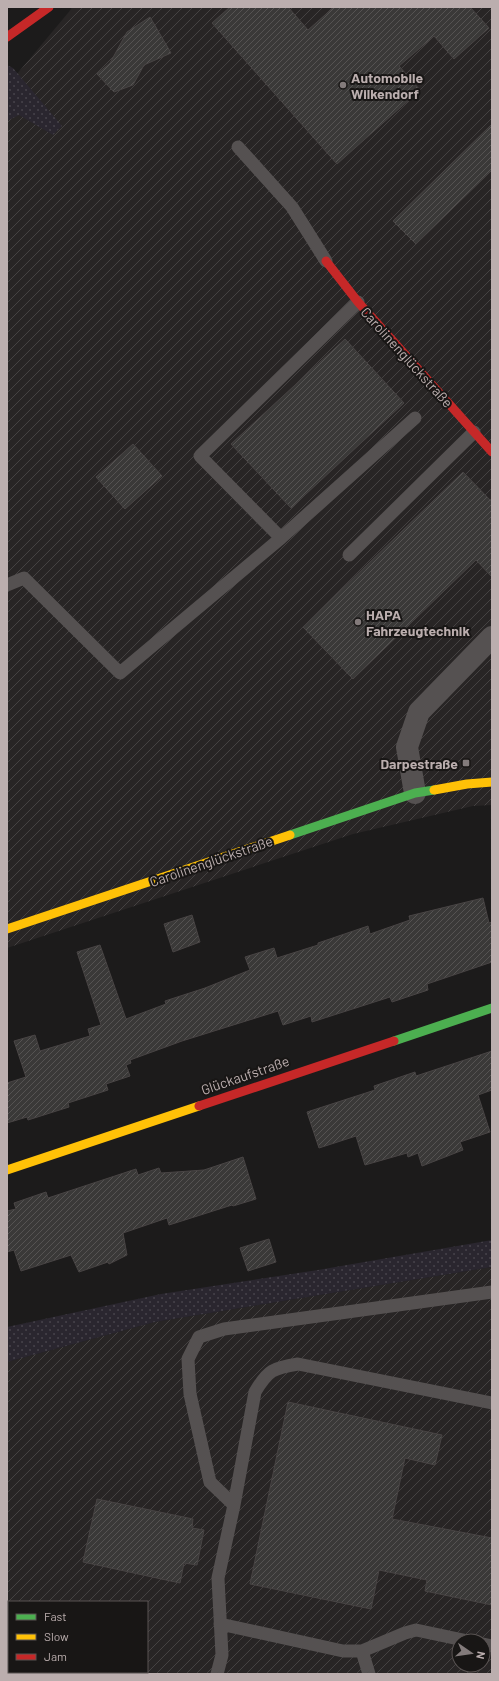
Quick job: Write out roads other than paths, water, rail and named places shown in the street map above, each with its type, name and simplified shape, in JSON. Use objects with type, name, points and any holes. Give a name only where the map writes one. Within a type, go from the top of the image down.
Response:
[{"type":"street","points":[[7,37],[49,7]]},
{"type":"street","name":"Carolinenglückstraße","points":[[326,261],[358,302],[492,452]]},
{"type":"street","points":[[415,793],[407,747],[419,712],[492,637]]},
{"type":"street","name":"Carolinenglückstraße","points":[[7,929],[415,793],[467,784],[492,782]]},
{"type":"street","name":"Glückaufstraße","points":[[7,1170],[492,1008]]},
{"type":"lane","points":[[238,147],[292,207],[326,261]]},
{"type":"lane","points":[[282,538],[200,456],[358,302]]},
{"type":"lane","points":[[7,585],[24,578],[120,673],[282,538],[415,418]]},
{"type":"lane","points":[[349,555],[474,432]]},
{"type":"lane","points":[[234,1505],[210,1482],[190,1394],[188,1359],[199,1337],[224,1329],[492,1292]]},
{"type":"lane","points":[[217,1674],[222,1655],[218,1578],[234,1505],[255,1392],[264,1377],[279,1367],[298,1364],[492,1403]]},
{"type":"lane","points":[[220,1624],[343,1651],[362,1651],[416,1630],[451,1637]]},
{"type":"lane","points":[[362,1651],[369,1674]]},
{"type":"place","name":"Automobile Wilkendorf","points":[[343,85]]},
{"type":"place","name":"HAPA Fahrzeugtechnik","points":[[358,622]]},
{"type":"place","name":"Darpestraße","points":[[466,763]]}]
